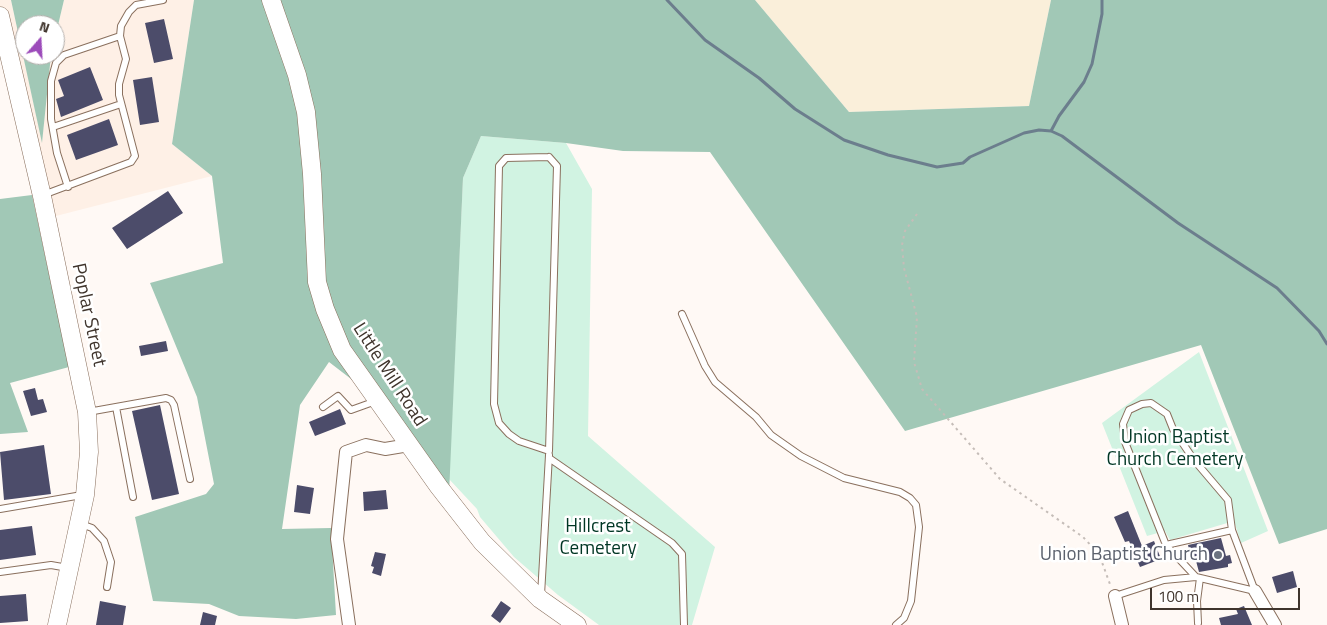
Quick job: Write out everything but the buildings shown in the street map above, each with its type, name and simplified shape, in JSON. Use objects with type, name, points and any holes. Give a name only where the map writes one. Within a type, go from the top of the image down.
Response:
[{"type":"street","name":"Little Mill Road","points":[[271,0],[297,75],[306,112],[312,174],[317,282],[325,309],[342,350],[409,445],[482,542],[540,599],[577,625]]},
{"type":"street","name":"Poplar Street","points":[[0,16],[42,196],[87,412],[89,452],[85,495],[57,625]]},
{"type":"street","points":[[349,625],[337,539],[346,452],[366,445],[385,449],[409,445]]},
{"type":"street","points":[[1255,590],[1274,625]]},
{"type":"street","points":[[1115,596],[1122,625]]},
{"type":"lane","points":[[42,196],[131,162],[136,156],[121,104],[119,84],[126,59],[120,36],[122,26],[129,12],[136,5],[163,0]]},
{"type":"lane","points":[[68,187],[57,153],[50,100],[51,81],[56,63],[64,55],[120,36]]},
{"type":"lane","points":[[53,127],[121,104]]},
{"type":"lane","points":[[540,599],[549,455],[557,166],[549,157],[506,158],[499,166],[494,404],[498,423],[509,434],[549,455],[672,543],[682,554],[684,625]]},
{"type":"lane","points":[[682,314],[705,366],[715,382],[756,417],[777,440],[801,456],[844,478],[900,492],[910,498],[916,505],[919,527],[911,601],[904,618],[896,625]]},
{"type":"lane","points":[[323,407],[338,396],[351,410],[377,401]]},
{"type":"lane","points":[[87,412],[166,398],[171,400],[174,404],[190,479]]},
{"type":"lane","points":[[1198,623],[1198,577],[1166,545],[1125,442],[1123,424],[1129,410],[1142,404],[1151,403],[1167,414],[1173,429],[1194,460],[1228,500],[1232,530],[1255,590]]},
{"type":"lane","points":[[116,407],[133,497]]},
{"type":"lane","points":[[0,509],[74,495],[85,495]]},
{"type":"lane","points":[[80,524],[92,528],[104,541],[111,562],[107,587]]},
{"type":"lane","points":[[1166,545],[1232,530]]},
{"type":"lane","points":[[0,572],[51,565],[70,568]]},
{"type":"lane","points":[[1115,596],[1164,580],[1198,577],[1255,590]]},
{"type":"path","points":[[917,214],[905,232],[902,245],[904,268],[917,317],[914,362],[922,389],[1000,479],[1083,537],[1099,554],[1115,596]]},
{"type":"shaded area","points":[[0,0],[11,0],[15,18],[15,65],[25,65],[42,141],[49,65],[65,65],[65,15],[60,15],[64,0],[194,0],[172,144],[212,176],[52,217],[0,10]]},
{"type":"shaded area","points":[[755,0],[1051,0],[1029,106],[849,112]]},
{"type":"green space","points":[[11,0],[64,0],[60,15],[15,15],[15,18]]},
{"type":"green space","points":[[194,0],[755,0],[849,112],[1029,106],[1051,0],[1327,0],[1327,529],[1279,544],[1201,345],[905,431],[710,152],[623,151],[566,143],[481,136],[463,178],[449,494],[394,412],[329,362],[300,405],[282,529],[331,528],[336,615],[296,619],[239,616],[209,604],[153,601],[135,517],[206,494],[214,484],[197,397],[150,283],[223,263],[212,176],[172,144]]},
{"type":"green space","points":[[25,65],[50,65],[42,143]]},
{"type":"green space","name":"Hillcrest Cemetery","points":[[481,136],[566,143],[592,189],[588,436],[715,547],[692,625],[599,625],[558,595],[514,557],[480,517],[477,509],[449,479],[463,178]]},
{"type":"green space","points":[[32,195],[69,367],[10,383],[28,432],[0,434],[0,199]]},
{"type":"green space","name":"Union Baptist Church Cemetery","points":[[1199,352],[1268,531],[1241,543],[1234,521],[1170,540],[1165,531],[1147,536],[1102,423]]},
{"type":"waterway","points":[[667,0],[705,40],[759,78],[795,109],[844,140],[888,155],[937,167],[963,163],[970,157],[1024,133],[1039,130],[1051,131],[1062,136],[1178,223],[1277,288],[1319,331],[1327,344]]},
{"type":"waterway","points":[[1051,131],[1059,116],[1084,82],[1092,64],[1102,14],[1102,0]]},
{"type":"place","name":"Union Baptist Church","points":[[1218,555]]}]
